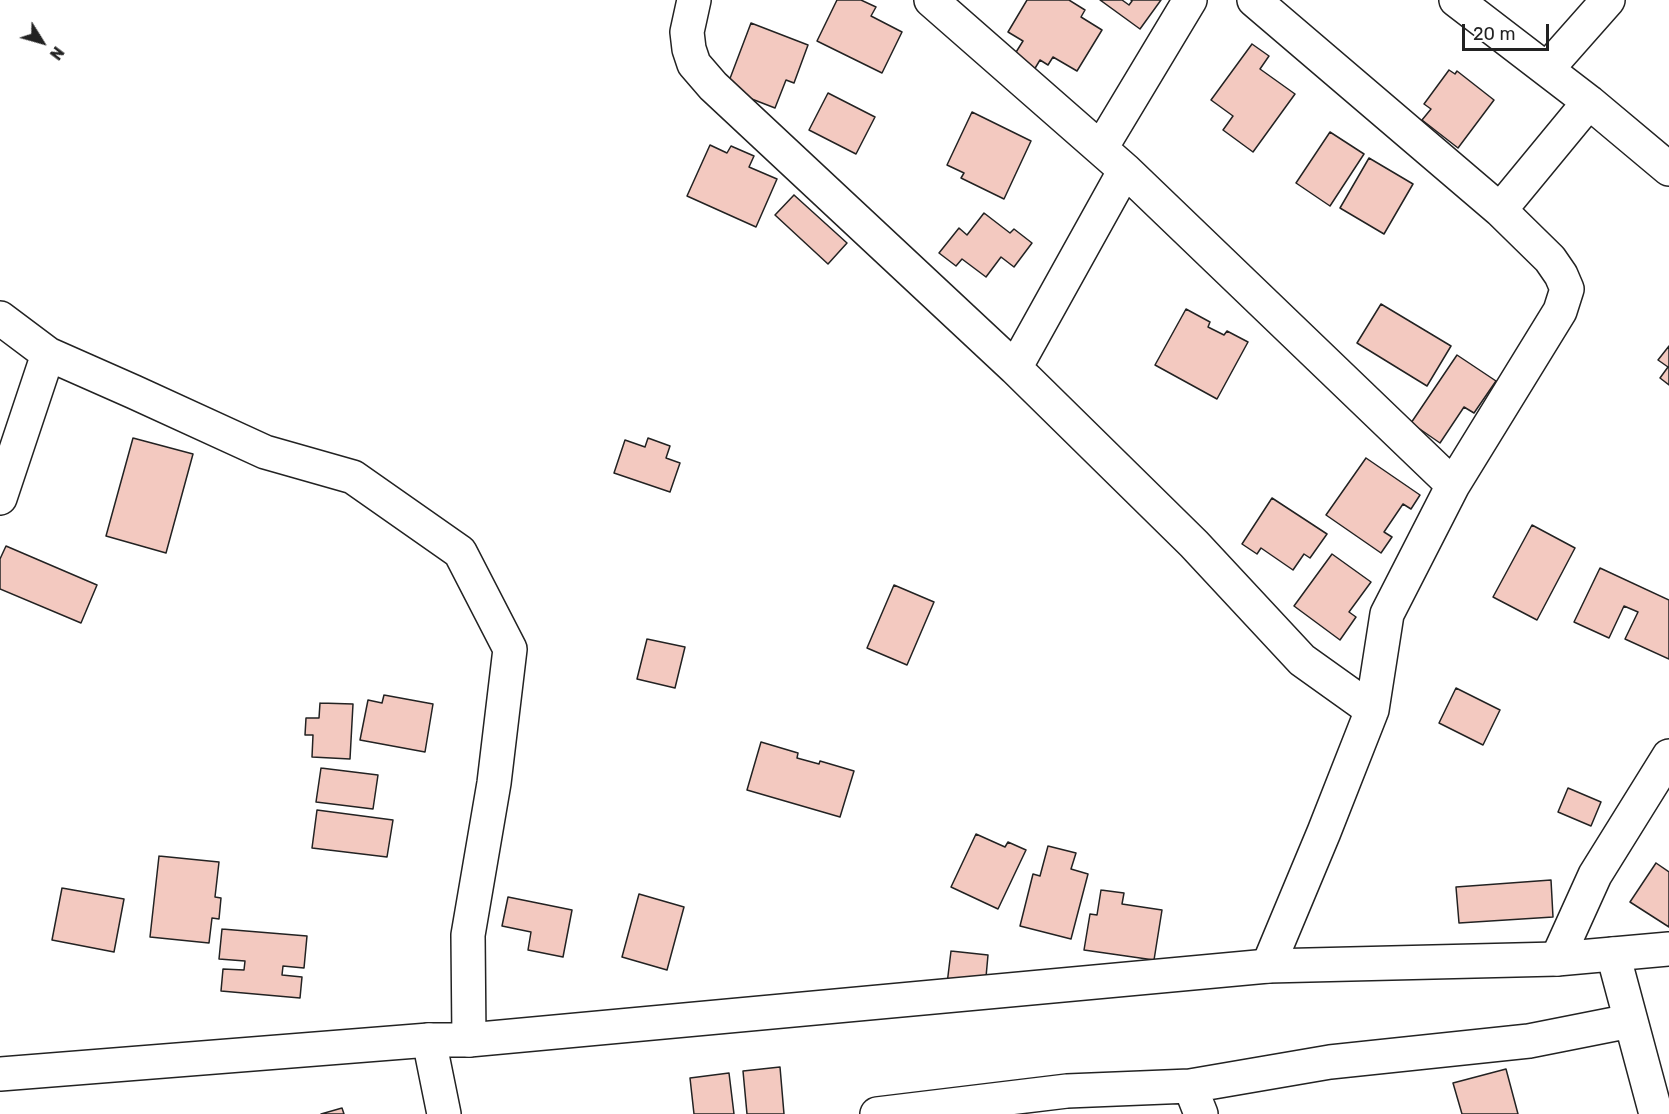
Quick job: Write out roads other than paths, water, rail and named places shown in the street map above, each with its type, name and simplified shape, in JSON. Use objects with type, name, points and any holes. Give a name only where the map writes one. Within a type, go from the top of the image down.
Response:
[{"type":"street","points":[[694,0],[687,32],[689,49],[694,64],[713,86],[1015,368],[1194,544],[1302,660],[1372,710]]},
{"type":"street","points":[[931,0],[1125,170],[1453,485]]},
{"type":"street","points":[[1101,148],[1190,0]]},
{"type":"street","points":[[1254,0],[1500,210],[1550,259],[1567,289],[1560,310],[1453,485],[1387,614],[1372,710],[1268,966]]},
{"type":"street","points":[[1456,0],[1589,102],[1669,169]]},
{"type":"street","points":[[1547,69],[1608,0]]},
{"type":"street","points":[[1500,210],[1589,102]]},
{"type":"street","points":[[1015,368],[1125,170]]},
{"type":"street","points":[[0,318],[48,354],[265,453],[353,477],[460,552],[510,649],[494,783],[468,935],[470,1040]]},
{"type":"street","points":[[0,498],[48,354]]},
{"type":"street","points":[[1557,959],[1595,875],[1669,756]]},
{"type":"street","points":[[0,1074],[429,1040],[470,1040],[1268,966],[1557,959],[1669,949]]},
{"type":"street","points":[[1613,954],[1656,1114]]},
{"type":"street","points":[[877,1114],[1067,1091],[1195,1100],[1330,1062],[1529,1041],[1630,1021]]},
{"type":"street","points":[[429,1040],[444,1114]]}]
